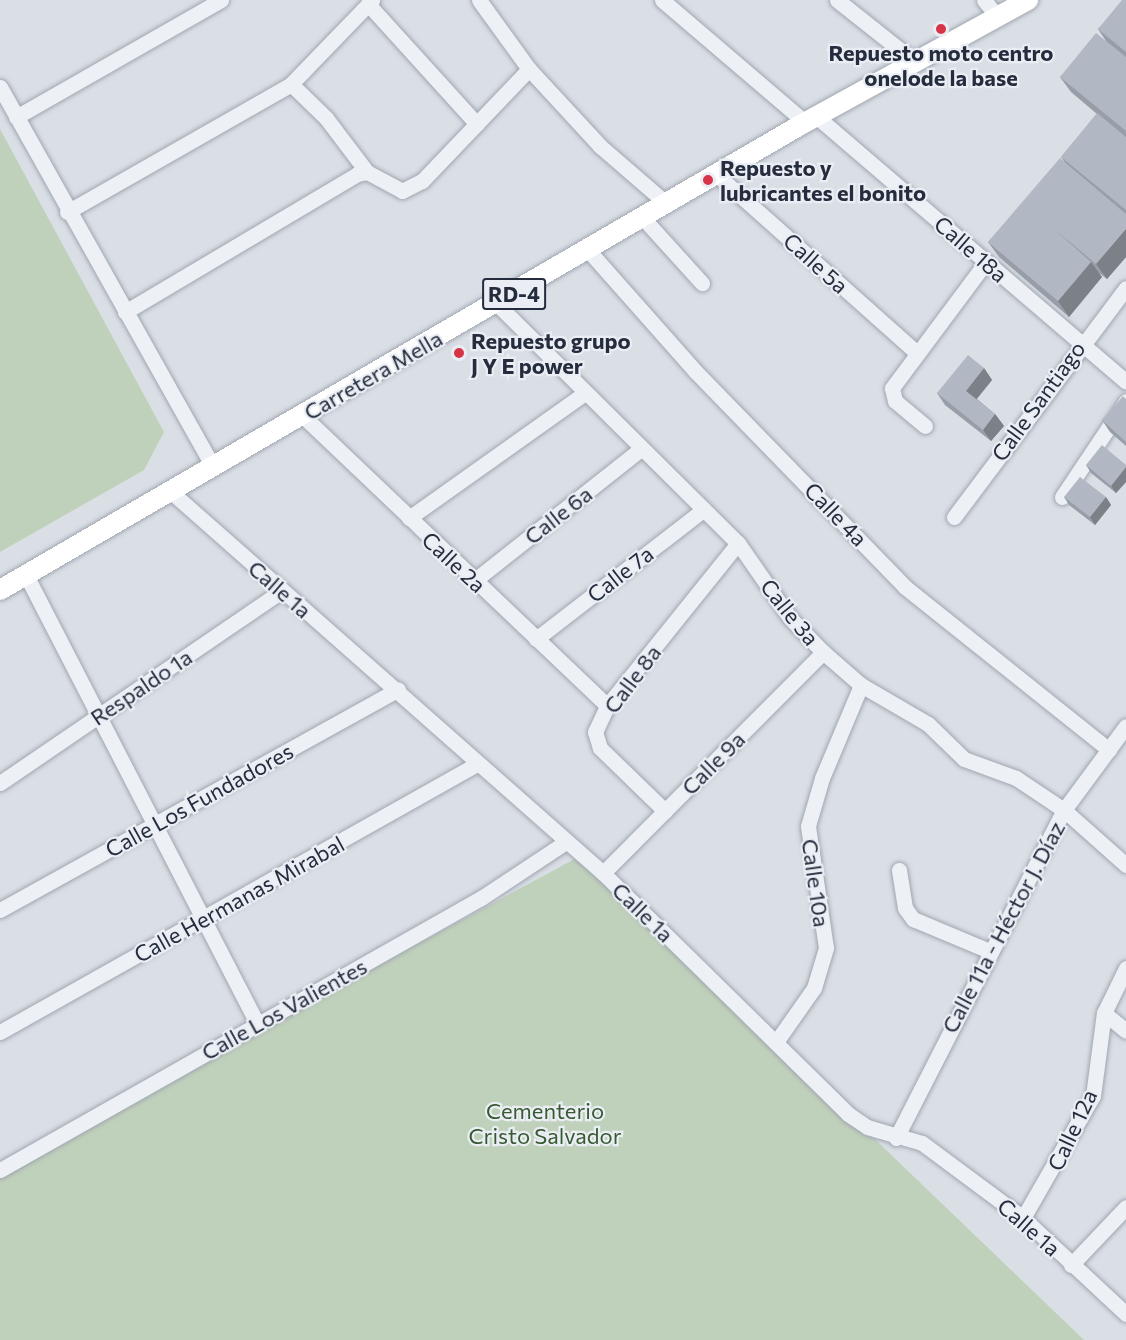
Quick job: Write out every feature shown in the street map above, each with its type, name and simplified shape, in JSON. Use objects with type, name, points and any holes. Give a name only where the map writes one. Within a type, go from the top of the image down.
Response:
[{"type":"main road","name":"Carretera Mella","points":[[0,590],[811,119],[1028,0]]},
{"type":"street","points":[[16,117],[221,0]]},
{"type":"street","points":[[479,0],[530,69],[600,146],[667,204]]},
{"type":"street","name":"Calle 18a","points":[[662,0],[986,262],[1126,382]]},
{"type":"street","points":[[837,0],[914,61]]},
{"type":"street","points":[[984,0],[997,16]]},
{"type":"street","points":[[67,212],[291,84],[370,2],[477,124]]},
{"type":"street","points":[[291,84],[326,118],[367,172],[402,190],[412,188],[530,69]]},
{"type":"street","points":[[0,87],[67,212],[213,466]]},
{"type":"street","points":[[125,312],[346,179],[367,172]]},
{"type":"street","name":"Calle 5a","points":[[716,174],[917,353]]},
{"type":"street","points":[[643,218],[702,283]]},
{"type":"street","name":"Calle 4a","points":[[588,250],[696,372],[905,587],[1109,750]]},
{"type":"street","points":[[925,426],[891,395],[917,353],[986,262]]},
{"type":"street","name":"Calle Santiago","points":[[954,517],[1081,342],[1126,288]]},
{"type":"street","name":"Calle 3a","points":[[496,304],[738,543],[790,618],[823,652],[861,685],[928,724],[964,759],[1016,778],[1064,810],[1126,865]]},
{"type":"street","points":[[408,518],[585,393]]},
{"type":"street","points":[[1062,497],[1126,401]]},
{"type":"street","name":"Calle 2a","points":[[303,416],[607,706]]},
{"type":"street","name":"Calle 6a","points":[[475,580],[641,449]]},
{"type":"street","name":"Calle 1a","points":[[169,490],[281,591],[398,689],[564,843],[603,873],[848,1114],[896,1138],[922,1143],[1023,1218],[1126,1314]]},
{"type":"street","name":"Calle 7a","points":[[536,639],[704,509]]},
{"type":"street","name":"Calle 8a","points":[[665,811],[600,747],[595,732],[607,706],[738,543]]},
{"type":"street","points":[[26,575],[101,714],[258,1025]]},
{"type":"street","name":"Respaldo 1a","points":[[0,783],[281,591]]},
{"type":"street","name":"Calle 9a","points":[[603,873],[823,652]]},
{"type":"street","name":"Calle 10a","points":[[776,1042],[814,988],[826,948],[808,826],[822,778],[861,685]]},
{"type":"street","name":"Calle Los Fundadores","points":[[0,910],[398,689]]},
{"type":"street","name":"Calle 11a - Héctor J. Díaz","points":[[896,1138],[987,950],[1064,810],[1126,726]]},
{"type":"street","name":"Calle Hermanas Mirabal","points":[[0,1032],[477,764]]},
{"type":"street","name":"Calle Los Valientes","points":[[0,1170],[481,898],[564,843]]},
{"type":"street","points":[[899,870],[905,908],[913,919],[987,950]]},
{"type":"street","name":"Calle 12a","points":[[1023,1218],[1093,1096],[1104,1013],[1126,968]]},
{"type":"street","points":[[1104,1013],[1126,1031]]},
{"type":"street","points":[[1071,1265],[1126,1207]]},
{"type":"green space","points":[[0,129],[164,432],[144,470],[0,552]]},
{"type":"green space","name":"Cementerio Cristo Salvador","points":[[580,856],[1084,1340],[0,1340],[0,1171]]},
{"type":"building","points":[[1122,0],[1126,0],[1126,52],[1098,29]]},
{"type":"building","points":[[1096,33],[1126,57],[1126,131],[1060,77]]},
{"type":"building","points":[[1097,113],[1126,137],[1126,210],[1061,157]]},
{"type":"building","points":[[1060,158],[1126,214],[1126,229],[1096,264],[1053,228],[1091,262],[1058,301],[988,242]]},
{"type":"building","points":[[968,355],[984,368],[966,391],[995,414],[983,430],[937,393]]},
{"type":"building","points":[[1123,396],[1126,399],[1126,442],[1102,420]]},
{"type":"building","points":[[1102,445],[1126,465],[1111,486],[1086,465]]},
{"type":"building","points":[[1080,477],[1106,497],[1090,517],[1064,497]]},
{"type":"place","name":"Repuesto moto centro onelode la base","points":[[941,29]]},
{"type":"place","name":"Repuesto y lubricantes el bonito","points":[[708,180]]},
{"type":"place","name":"Repuesto grupo J Y E power","points":[[459,353]]}]
